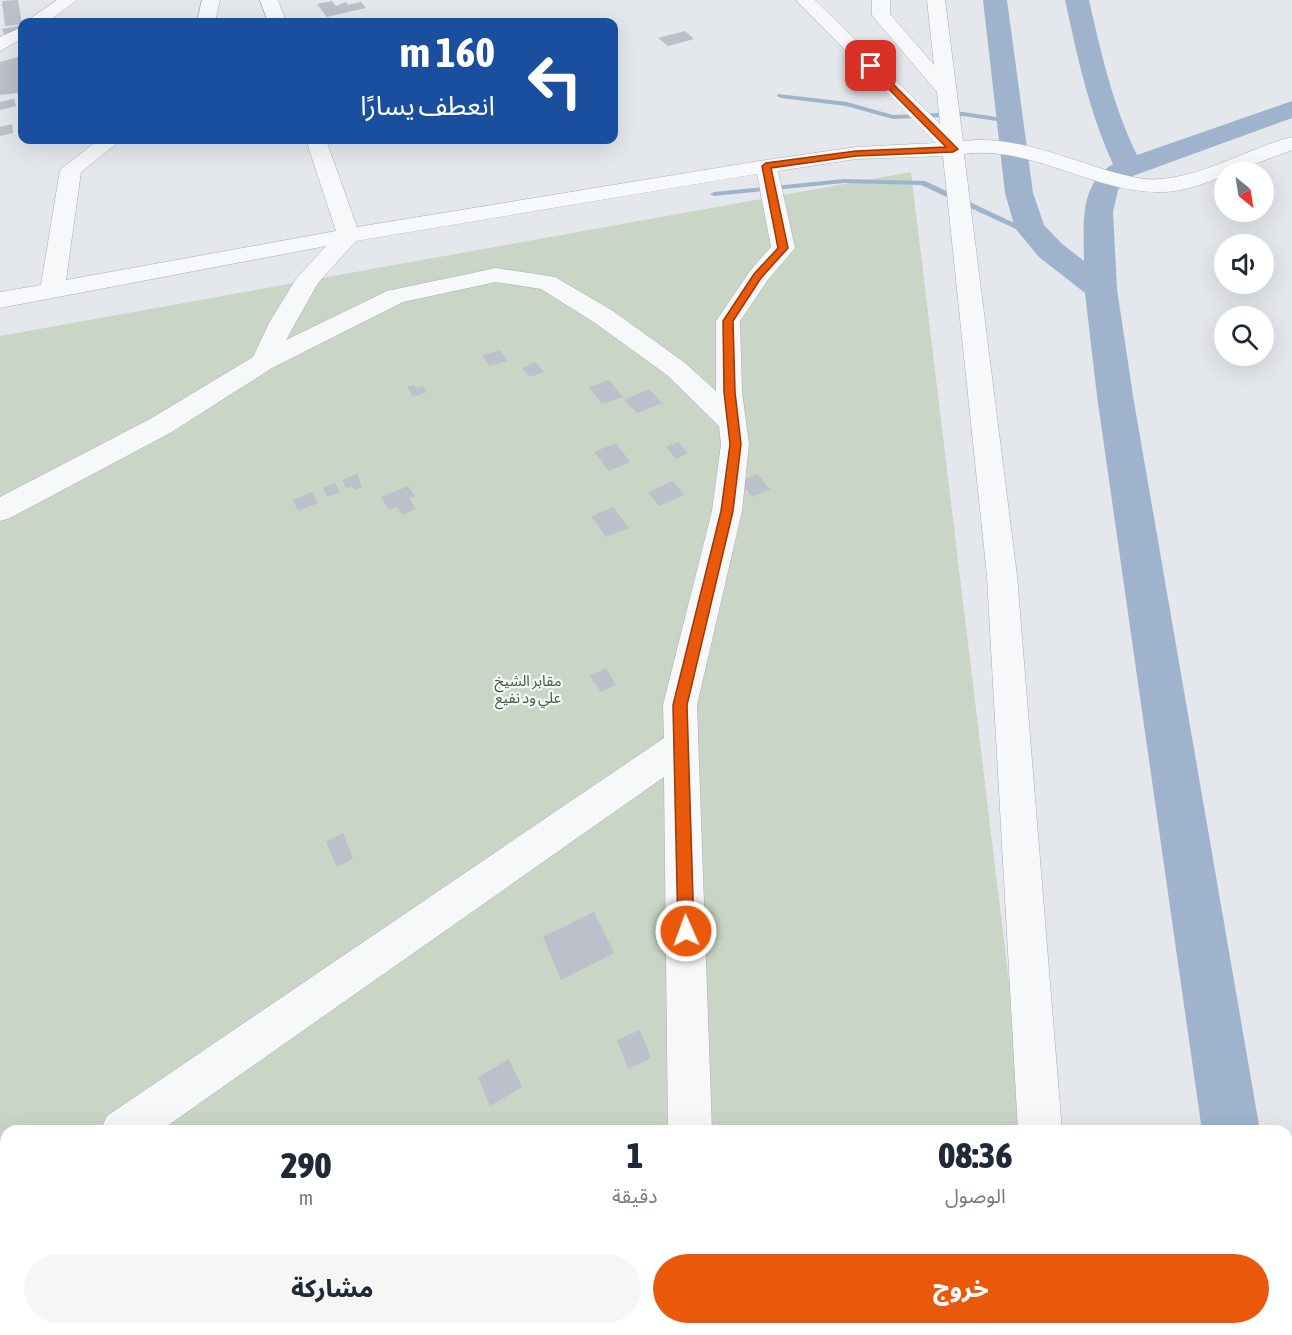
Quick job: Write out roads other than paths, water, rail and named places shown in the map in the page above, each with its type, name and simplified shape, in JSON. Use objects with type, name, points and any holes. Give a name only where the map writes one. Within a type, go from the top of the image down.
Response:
[{"type":"street","points":[[43,18],[68,0]]},
{"type":"street","points":[[269,0],[276,18]]},
{"type":"street","points":[[805,0],[953,149]]},
{"type":"street","points":[[881,0],[881,15],[947,92]]},
{"type":"street","points":[[936,0],[1002,576],[1040,1125]]},
{"type":"street","points":[[0,45],[18,34]]},
{"type":"street","points":[[52,290],[71,170],[106,144]]},
{"type":"street","points":[[317,144],[349,235]]},
{"type":"street","points":[[0,300],[349,235],[856,153],[953,149],[983,145],[1008,148],[1132,184],[1160,186],[1193,180],[1292,144]]},
{"type":"street","points":[[690,1125],[680,705],[727,511],[735,444],[729,392],[728,321],[758,276],[783,248],[766,166]]},
{"type":"street","points":[[263,362],[280,323],[308,279],[349,235]]},
{"type":"street","points":[[0,510],[160,426],[263,362],[396,296],[496,274],[547,282],[604,317],[676,369],[733,423]]},
{"type":"street","points":[[131,1125],[681,746]]},
{"type":"waterway","points":[[995,0],[1019,193],[1030,228],[1050,250],[1101,289]]},
{"type":"waterway","points":[[1077,0],[1091,64],[1108,123],[1128,167]]},
{"type":"waterway","points":[[781,96],[847,104],[893,117],[963,114],[1010,121]]},
{"type":"waterway","points":[[1101,289],[1098,212],[1104,188],[1120,171],[1292,109]]},
{"type":"waterway","points":[[714,194],[844,181],[922,183],[1036,235]]},
{"type":"waterway","points":[[1101,289],[1115,396],[1230,1125]]},
{"type":"park label","name":"مقابر الشيخ علي ود نفيع","points":[[528,690]]}]
